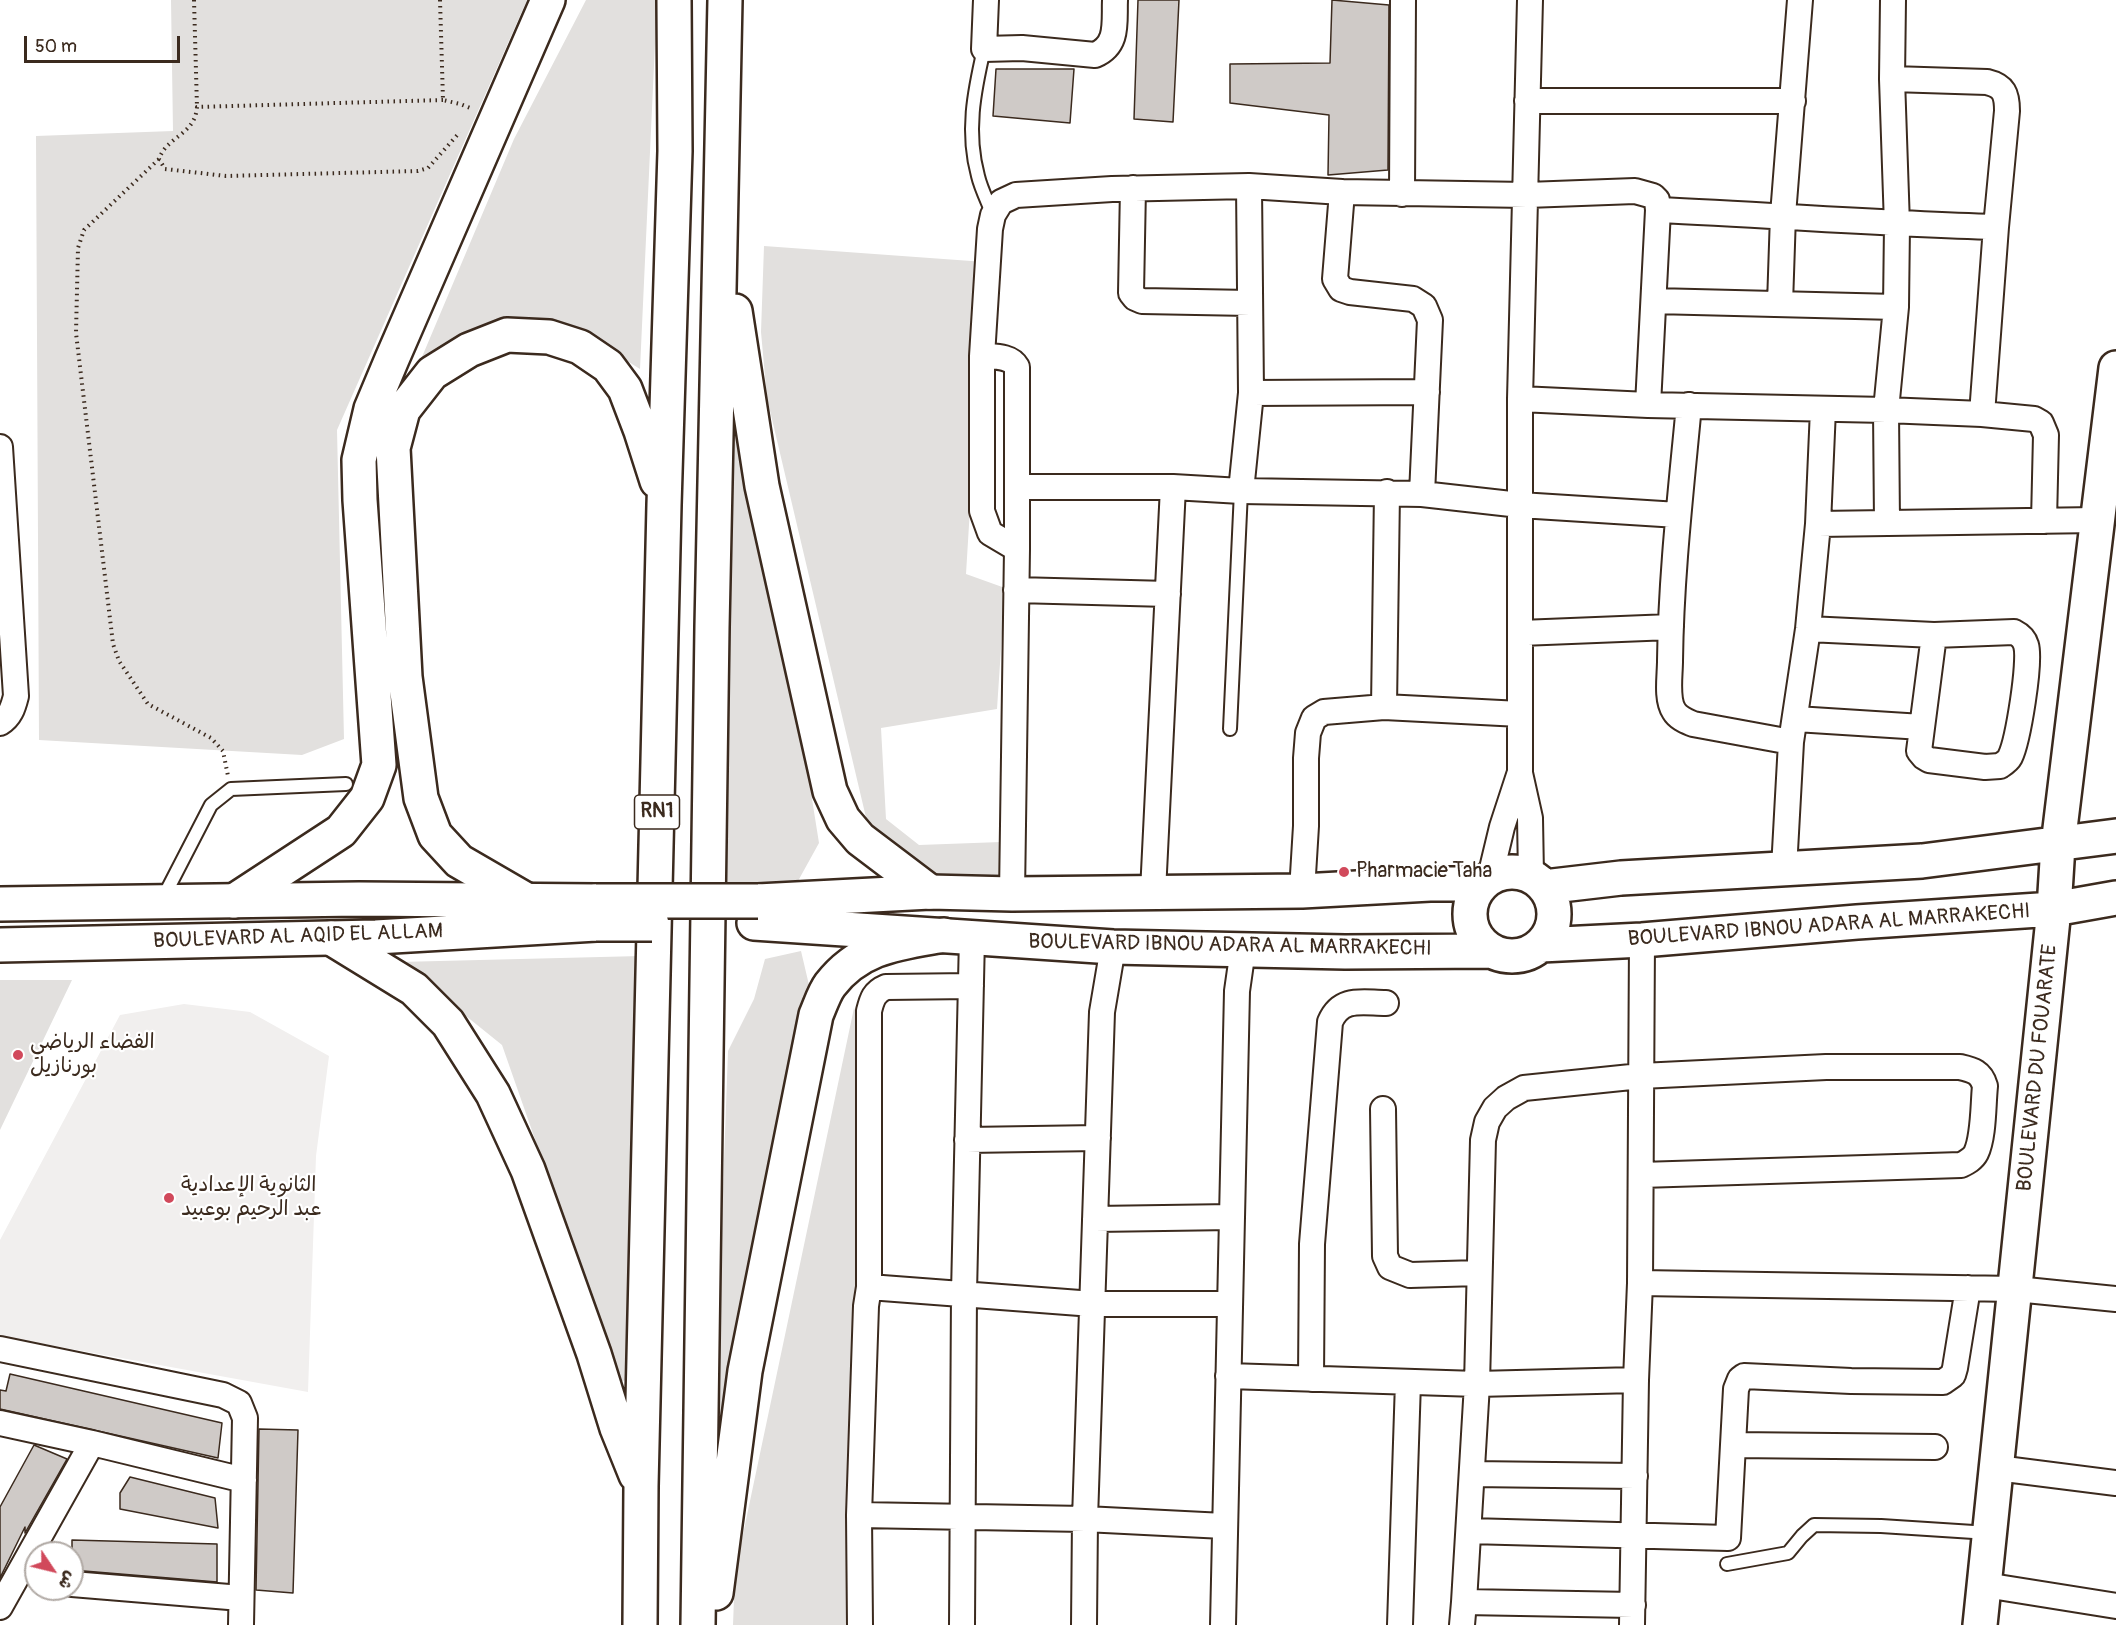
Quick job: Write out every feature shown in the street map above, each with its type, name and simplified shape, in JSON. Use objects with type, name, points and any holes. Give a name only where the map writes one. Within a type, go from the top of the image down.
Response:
[{"type":"main road","points":[[234,902],[341,831],[367,798],[379,765],[359,460],[371,409],[548,0]]},
{"type":"main road","name":"RN1","points":[[640,1625],[641,1486],[664,505],[675,151],[674,0]]},
{"type":"main road","name":"RN1","points":[[698,1625],[712,627],[725,0]]},
{"type":"main road","points":[[722,162],[736,322],[762,486],[830,791],[843,819],[860,839],[930,892]]},
{"type":"main road","points":[[528,901],[459,861],[435,835],[421,798],[405,677],[393,448],[403,410],[432,374],[469,350],[507,335],[549,338],[580,347],[608,366],[625,389],[664,505]]},
{"type":"main road","name":"BOULEVARD DU FOUARATE","points":[[1980,1625],[2054,909],[2058,845],[2097,520],[2111,445],[2116,368]]},
{"type":"main road","points":[[1538,881],[1552,900],[1554,916],[1550,932],[1541,945],[1530,952],[1517,956],[1491,951],[1479,941],[1472,927],[1469,912],[1472,897],[1486,881],[1503,872],[1518,872],[1538,881],[1922,861],[2116,836]]},
{"type":"main road","points":[[596,913],[756,912],[930,892],[1012,894],[1302,891],[1486,881]]},
{"type":"main road","name":"BOULEVARD IBNOU ADARA AL MARRAKECHI","points":[[1541,945],[1641,940],[2054,909],[2116,898]]},
{"type":"main road","name":"BOULEVARD AL AQID EL ALLAM","points":[[0,904],[359,899],[528,901],[596,913]]},
{"type":"main road","name":"BOULEVARD IBNOU ADARA AL MARRAKECHI","points":[[756,912],[958,936],[1113,947],[1345,952],[1491,951]]},
{"type":"main road","name":"BOULEVARD AL AQID EL ALLAM","points":[[0,945],[388,937],[596,913]]},
{"type":"main road","points":[[712,1625],[745,1371],[816,1015],[829,986],[852,962],[883,946],[958,936]]},
{"type":"main road","points":[[331,938],[414,989],[448,1023],[493,1094],[528,1170],[594,1354],[617,1428],[641,1486]]},
{"type":"street","points":[[986,0],[984,49],[1023,48],[1095,55],[1106,51],[1113,40],[1115,0]]},
{"type":"street","points":[[1402,194],[1403,0]]},
{"type":"street","points":[[1530,0],[1527,195],[1520,399],[1520,773],[1530,818],[1538,881]]},
{"type":"street","points":[[1780,304],[1783,215],[1800,0]]},
{"type":"street","points":[[1887,523],[1886,410],[1896,307],[1897,225],[1892,79],[1893,0]]},
{"type":"street","points":[[1892,79],[1988,82],[1998,85],[2007,97],[1982,414]]},
{"type":"street","points":[[1527,101],[1793,101]]},
{"type":"street","points":[[1241,491],[1251,393],[1249,186]]},
{"type":"street","points":[[1017,549],[990,533],[982,511],[982,356],[990,229],[993,215],[1001,202],[1016,195],[1133,188],[1249,186],[1402,194],[1527,195],[1635,191],[1653,196],[1657,200],[1658,210],[1648,405]]},
{"type":"street","points":[[1133,188],[1131,293],[1135,298],[1142,301],[1250,303]]},
{"type":"street","points":[[1342,192],[1335,279],[1341,289],[1413,299],[1424,306],[1430,320],[1422,494]]},
{"type":"street","points":[[1658,210],[1783,215],[1897,225],[1996,227]]},
{"type":"street","points":[[1654,301],[1896,307]]},
{"type":"street","points":[[982,356],[1008,359],[1017,367],[1018,487],[1012,894]]},
{"type":"street","points":[[1251,393],[1427,392]]},
{"type":"street","points":[[1520,399],[1648,405],[1886,410],[1982,414],[2034,419],[2041,423],[2045,430],[2044,521]]},
{"type":"street","points":[[1689,405],[1678,515],[1671,627],[1670,696],[1673,710],[1681,718],[1710,728],[1794,730],[1922,728]]},
{"type":"street","points":[[1784,869],[1794,730],[1808,629],[1818,524],[1822,409]]},
{"type":"street","points":[[0,447],[16,696],[13,709],[6,720],[0,723]]},
{"type":"street","points":[[1018,487],[1173,487],[1241,491],[1387,492],[1520,505],[1678,515]]},
{"type":"street","points":[[1153,892],[1173,487]]},
{"type":"street","points":[[1384,707],[1387,492]]},
{"type":"street","points":[[1818,524],[2097,520]]},
{"type":"street","points":[[1016,590],[1168,594]]},
{"type":"street","points":[[1521,633],[1671,627]]},
{"type":"street","points":[[1808,629],[1934,635],[2014,632],[2021,635],[2026,644],[2028,660],[2020,717],[2010,757],[2000,766],[1985,767],[1929,760],[1919,751],[1934,635]]},
{"type":"street","points":[[1302,891],[1306,826],[1306,758],[1308,733],[1314,718],[1324,712],[1384,707],[1520,714]]},
{"type":"street","points":[[1486,881],[1520,773]]},
{"type":"street","points":[[958,936],[971,986],[964,1293],[962,1625]]},
{"type":"street","points":[[1641,940],[1641,1076],[1641,1175],[1641,1283],[1636,1380],[1633,1615],[1463,1613],[1477,1384],[1483,1140],[1487,1122],[1496,1108],[1506,1098],[1524,1088],[1641,1076],[1826,1067],[1960,1067],[1978,1073],[1983,1078],[1985,1086],[1979,1142],[1975,1154],[1961,1165],[1641,1175]]},
{"type":"street","points":[[1084,1625],[1085,1519],[1102,1012],[1113,947]]},
{"type":"street","points":[[1223,1625],[1237,991],[1243,949]]},
{"type":"street","points":[[860,1625],[859,1515],[866,1306],[869,1287],[868,1011],[873,997],[879,990],[886,987],[971,986]]},
{"type":"street","points":[[1311,1379],[1312,1244],[1330,1022],[1339,1007],[1350,1003],[1386,1003]]},
{"type":"street","points":[[1383,1109],[1385,1256],[1390,1267],[1410,1275],[1479,1273]]},
{"type":"street","points":[[967,1140],[1098,1138]]},
{"type":"street","points":[[1095,1219],[1232,1217]]},
{"type":"street","points":[[1641,1283],[2016,1289],[2116,1299]]},
{"type":"street","points":[[869,1287],[1093,1304],[1229,1304]]},
{"type":"street","points":[[1469,1531],[1728,1538],[1736,1389],[1740,1379],[1744,1376],[1943,1382],[1949,1379],[1955,1368],[1968,1288]]},
{"type":"street","points":[[0,1349],[223,1395],[239,1403],[245,1418],[241,1625]]},
{"type":"street","points":[[1228,1376],[1477,1384],[1636,1380]]},
{"type":"street","points":[[1400,1625],[1408,1382]]},
{"type":"street","points":[[0,1423],[244,1480]]},
{"type":"street","points":[[44,1541],[92,1443]]},
{"type":"street","points":[[1733,1445],[1935,1447]]},
{"type":"street","points":[[1996,1468],[2116,1483]]},
{"type":"street","points":[[1472,1474],[1635,1476]]},
{"type":"street","points":[[859,1515],[1085,1519],[1224,1526]]},
{"type":"street","points":[[0,1607],[24,1583]]},
{"type":"street","points":[[84,1585],[242,1598]]},
{"type":"street","points":[[1985,1585],[2116,1606]]},
{"type":"lane","points":[[984,49],[974,92],[971,120],[972,151],[978,179],[993,215]]},
{"type":"lane","points":[[1230,729],[1241,491]]},
{"type":"lane","points":[[162,902],[211,805],[231,789],[346,784]]},
{"type":"lane","points":[[1727,1564],[1788,1553],[1814,1525],[1881,1526],[1990,1533]]},
{"type":"path","points":[[194,0],[196,117],[191,126],[162,151],[159,159],[84,230],[78,248],[76,333],[113,644],[119,661],[148,704],[211,738],[223,751],[231,789]]},
{"type":"path","points":[[440,0],[443,100]]},
{"type":"path","points":[[197,107],[443,100],[475,110]]},
{"type":"path","points":[[471,118],[479,102]]},
{"type":"path","points":[[159,159],[165,169],[226,176],[418,171],[428,168],[467,125]]},
{"type":"shaded area","points":[[171,0],[527,0],[337,430],[344,739],[302,755],[39,740],[36,136],[173,131]]},
{"type":"shaded area","points":[[586,0],[657,0],[640,369],[566,323],[502,317],[419,364],[514,139]]},
{"type":"shaded area","points":[[764,246],[985,262],[966,574],[1005,588],[997,709],[881,728],[886,819],[919,845],[1001,842],[1000,884],[954,884],[894,852],[868,826],[767,398],[761,332]]},
{"type":"shaded area","points":[[734,429],[797,705],[819,843],[798,881],[723,884]]},
{"type":"shaded area","points":[[801,951],[813,1002],[713,1466],[728,1051],[754,999],[765,959]]},
{"type":"shaded area","points":[[641,956],[631,1378],[620,1382],[502,1045],[399,962]]},
{"type":"shaded area","name":"الفضاء الرياضي بورنازيل","points":[[0,980],[72,980],[0,1130]]},
{"type":"shaded area","name":"الثانوية الإعدادية عبد الرحيم بوعبيد","points":[[184,1004],[250,1012],[329,1056],[316,1156],[308,1392],[0,1336],[0,1240],[120,1015]]},
{"type":"shaded area","points":[[854,1008],[865,1035],[851,1625],[733,1625],[735,1572]]},
{"type":"building","points":[[1138,0],[1179,0],[1173,122],[1134,119]]},
{"type":"building","points":[[1332,0],[1389,5],[1388,170],[1328,175],[1329,115],[1230,103],[1230,64],[1330,63]]},
{"type":"building","points":[[996,69],[1074,69],[1070,123],[993,116]]},
{"type":"building","points":[[10,1374],[222,1423],[218,1458],[0,1409],[0,1390],[6,1391]]},
{"type":"building","points":[[259,1429],[298,1430],[293,1593],[256,1590]]},
{"type":"building","points":[[34,1445],[67,1459],[25,1533],[25,1527],[0,1578],[0,1507]]},
{"type":"building","points":[[130,1477],[215,1498],[218,1528],[120,1509],[120,1493]]},
{"type":"building","points":[[72,1540],[217,1544],[217,1582],[84,1571],[84,1541]]},
{"type":"place","name":"Pharmacie Taha","points":[[1344,872]]},
{"type":"place","name":"الفضاء الرياضي بورنازيل","points":[[18,1055]]},
{"type":"place","name":"الثانوية الإعدادية عبد الرحيم بوعبيد","points":[[169,1198]]}]
